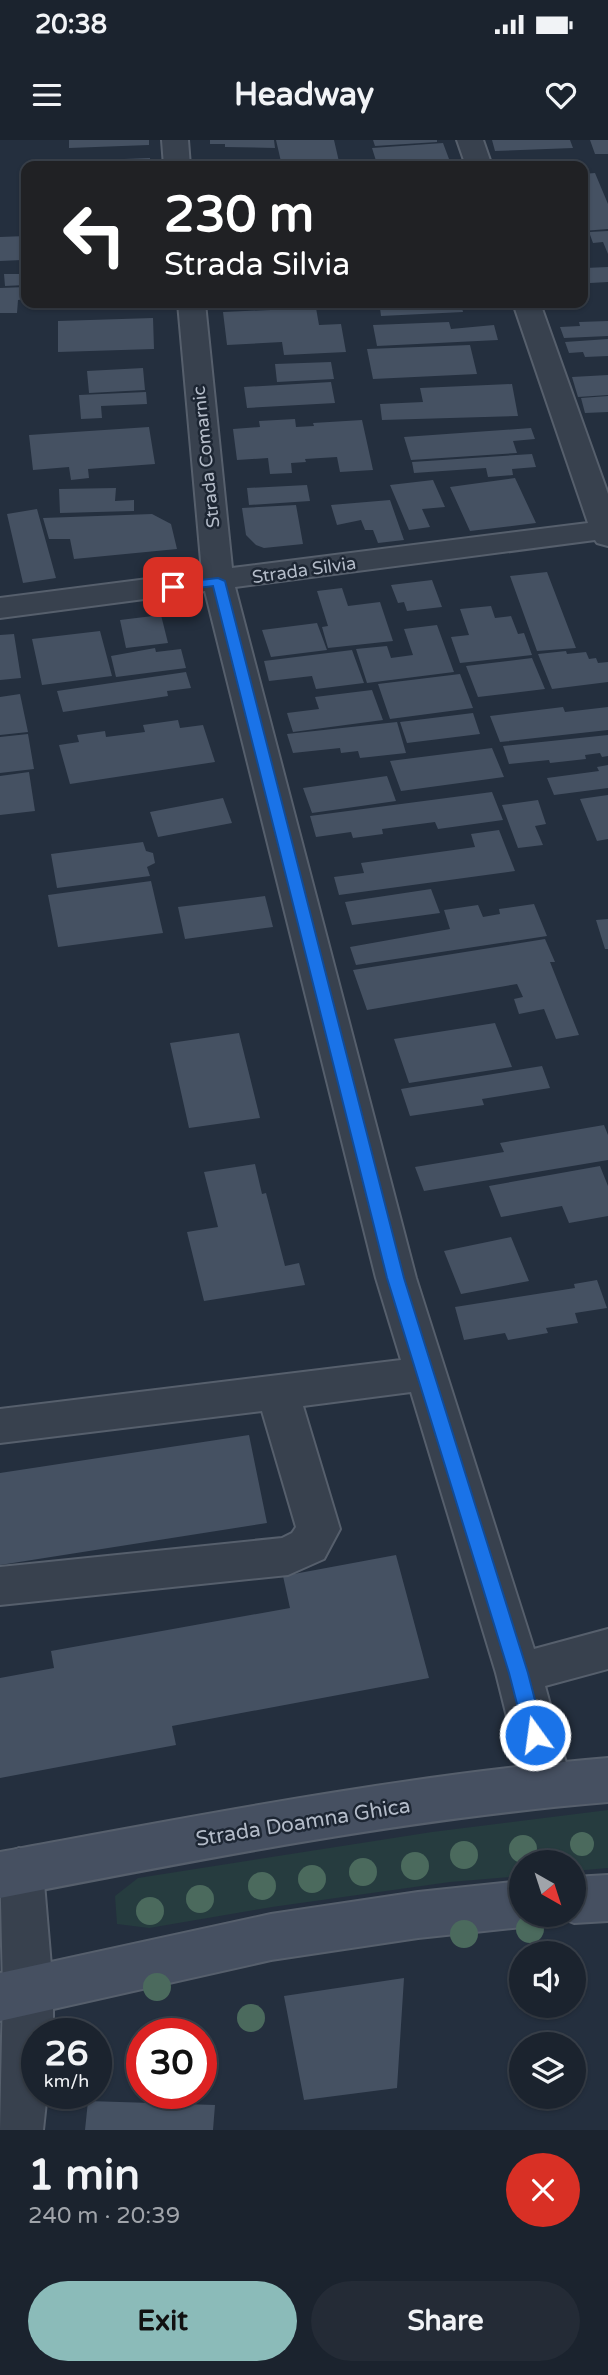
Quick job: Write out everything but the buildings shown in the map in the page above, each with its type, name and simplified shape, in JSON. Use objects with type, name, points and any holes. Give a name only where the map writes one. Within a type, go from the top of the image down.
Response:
[{"type":"main road","name":"Strada Doamna Ghica","points":[[10,1873],[248,1828],[548,1785],[608,1780]]},
{"type":"main road","points":[[586,1899],[608,1898]]},
{"type":"main road","points":[[14,1993],[271,1937],[418,1915],[509,1905]]},
{"type":"street","points":[[174,140],[176,161]]},
{"type":"street","points":[[470,140],[477,161]]},
{"type":"street","name":"Strada Comarnic","points":[[191,308],[218,581],[370,1180],[424,1374],[519,1673],[548,1785]]},
{"type":"street","points":[[528,308],[607,532]]},
{"type":"street","name":"Strada Silvia","points":[[0,608],[607,532]]},
{"type":"street","points":[[0,1426],[424,1374]]},
{"type":"street","points":[[0,1586],[288,1556],[308,1546],[318,1529],[278,1392]]},
{"type":"street","points":[[519,1673],[608,1649]]},
{"type":"street","points":[[10,1873],[14,1993],[27,2046],[17,2130]]},
{"type":"green space","points":[[608,1810],[608,1868],[586,1870],[586,1850],[509,1850],[509,1877],[450,1882],[272,1907],[149,1928],[117,1924],[115,1896],[138,1878],[432,1832]]},
{"type":"route","points":[[173,587],[218,581],[396,1278],[519,1673],[535,1735]]}]
